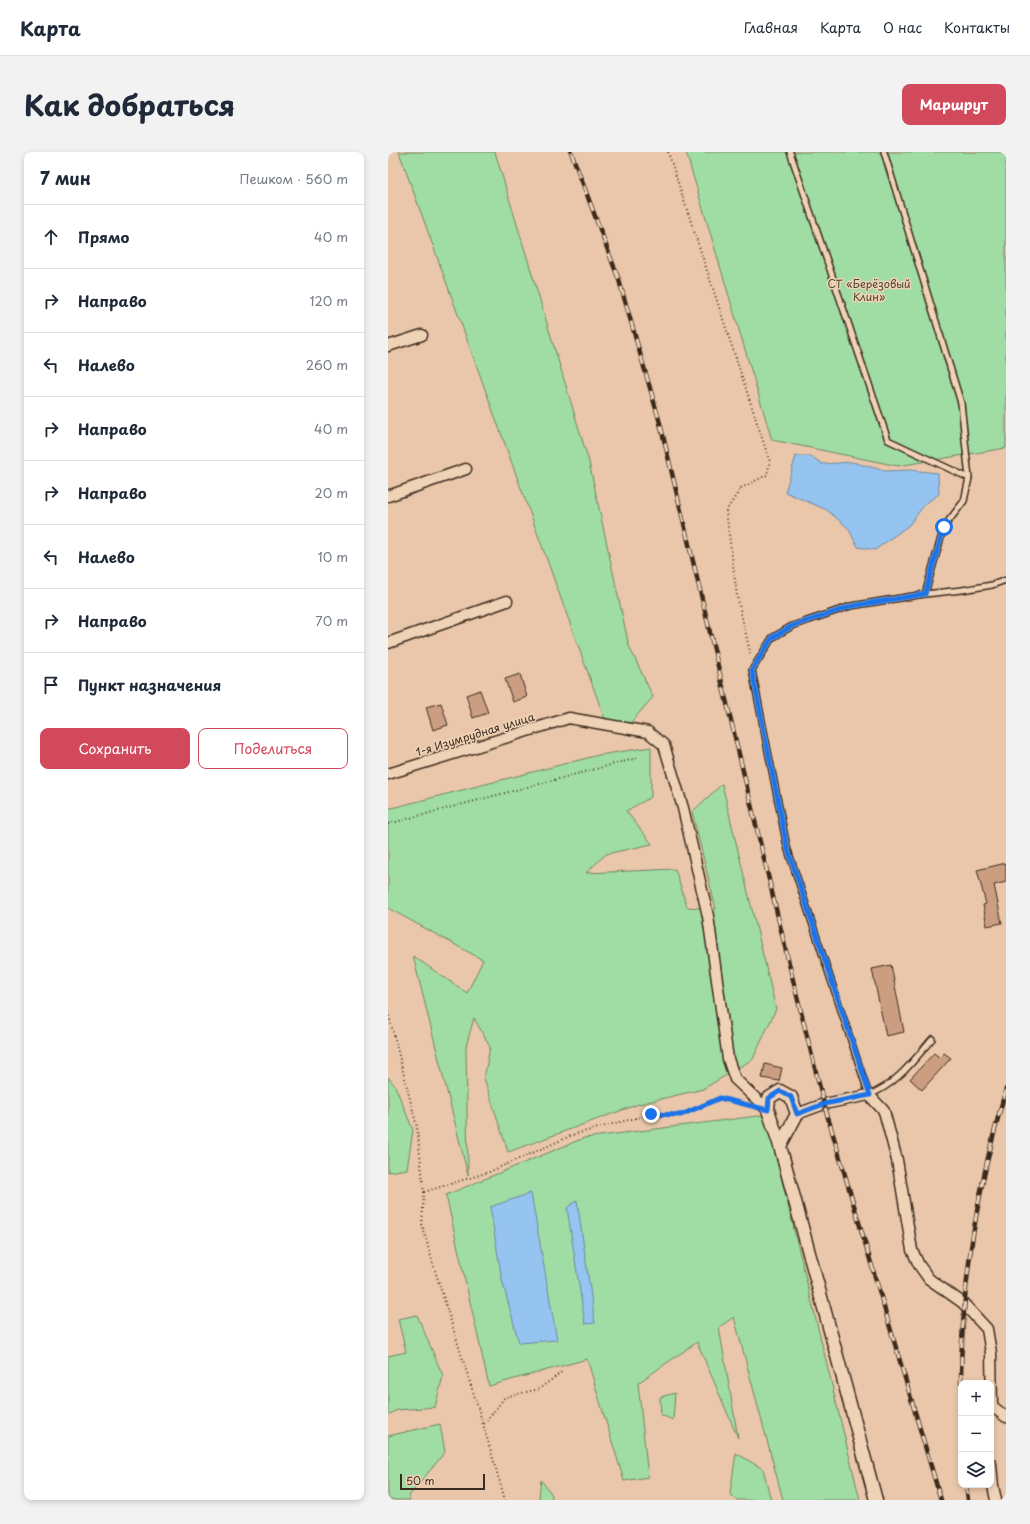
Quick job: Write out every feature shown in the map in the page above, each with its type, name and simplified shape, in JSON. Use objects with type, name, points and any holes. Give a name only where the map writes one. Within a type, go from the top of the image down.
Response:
[{"type":"street","points":[[388,346],[422,334]]},
{"type":"street","points":[[388,496],[466,469]]},
{"type":"street","points":[[388,643],[507,601]]},
{"type":"street","name":"1-я Изумрудная улица","points":[[388,774],[569,718],[648,732],[664,745],[683,808],[708,916],[728,1058],[735,1079],[768,1110]]},
{"type":"street","points":[[797,1114],[791,1097],[780,1091],[769,1098],[768,1110],[780,1146],[876,1500]]},
{"type":"street","points":[[780,1146],[797,1114],[824,1104],[870,1095],[884,1111],[897,1160],[912,1250],[919,1265],[929,1279],[963,1303],[986,1329],[991,1353],[991,1380]]},
{"type":"street","points":[[994,1411],[1006,1417]]},
{"type":"street","points":[[993,1488],[996,1500]]},
{"type":"lane","points":[[790,152],[888,440],[969,478]]},
{"type":"lane","points":[[884,152],[961,403],[969,478],[964,501],[944,527],[925,594]]},
{"type":"lane","points":[[932,1039],[899,1078],[883,1090],[870,1095],[787,847],[752,670],[772,638],[792,626],[852,606],[992,585],[1006,580]]},
{"type":"path","points":[[668,152],[770,462],[767,475],[741,488],[726,510],[737,596],[754,667]]},
{"type":"path","points":[[388,824],[637,758]]},
{"type":"path","points":[[388,1012],[417,1127],[424,1192],[422,1224],[483,1424],[504,1500]]},
{"type":"path","points":[[424,1192],[490,1172],[575,1134],[651,1114],[681,1115],[720,1098],[748,1105]]},
{"type":"path","points":[[483,1424],[505,1397],[539,1389],[563,1371]]},
{"type":"green space","points":[[399,152],[495,152],[589,462],[629,646],[653,697],[626,728],[604,717]]},
{"type":"green space","name":"СТ «Берёзовый Клин»","points":[[686,152],[1006,152],[1006,448],[898,466],[772,440]]},
{"type":"green space","points":[[651,747],[651,797],[626,811],[652,844],[606,854],[586,873],[675,869],[687,907],[716,909],[692,812],[722,784],[776,1009],[753,1059],[703,1089],[639,1104],[508,1152],[484,1078],[490,1047],[474,1018],[466,1046],[468,1175],[413,956],[467,993],[483,960],[388,908],[388,809],[599,755]]},
{"type":"green space","points":[[388,1077],[395,1086],[413,1130],[407,1169],[388,1172]]},
{"type":"green space","points":[[766,1115],[860,1500],[783,1500],[734,1317],[719,1327],[738,1438],[697,1342],[638,1383],[648,1477],[624,1481],[587,1359],[489,1386],[446,1195],[584,1138]]},
{"type":"green space","points":[[417,1315],[443,1376],[435,1407],[397,1410],[388,1415],[388,1356],[406,1352],[398,1319]]},
{"type":"green space","points":[[675,1393],[673,1420],[661,1415],[660,1397]]},
{"type":"green space","points":[[440,1424],[445,1452],[409,1496],[410,1500],[388,1500],[388,1436]]},
{"type":"green space","points":[[736,1453],[763,1469],[771,1500],[737,1500],[730,1494]]},
{"type":"green space","points":[[541,1480],[552,1495],[551,1500],[541,1500],[539,1497]]},
{"type":"water","points":[[796,456],[811,456],[822,464],[852,462],[886,471],[910,470],[938,473],[939,494],[925,504],[909,525],[875,550],[858,547],[848,528],[827,510],[785,492]]},
{"type":"water","points":[[531,1193],[557,1340],[519,1343],[502,1280],[490,1207]]},
{"type":"water","points":[[577,1200],[595,1323],[585,1324],[567,1208]]},
{"type":"building","points":[[520,674],[527,697],[513,702],[505,679]]},
{"type":"building","points":[[480,690],[488,713],[473,718],[466,695]]},
{"type":"building","points":[[441,703],[448,725],[433,730],[426,707]]},
{"type":"building","points":[[1006,863],[1006,882],[994,885],[1002,923],[987,926],[983,905],[986,904],[977,870]]},
{"type":"building","points":[[891,965],[904,1032],[886,1036],[872,969]]},
{"type":"building","points":[[934,1053],[940,1058],[944,1053],[951,1058],[922,1090],[910,1079]]},
{"type":"building","points":[[765,1064],[782,1068],[779,1081],[762,1078]]},
{"type":"railway","points":[[571,152],[619,280],[660,423],[824,1104],[941,1500]]},
{"type":"railway","points":[[961,1380],[964,1308],[973,1234],[987,1161],[1006,1089]]},
{"type":"railway","points":[[966,1488],[968,1500]]},
{"type":"route","points":[[651,1114],[681,1115],[720,1098],[768,1110],[769,1098],[780,1091],[791,1097],[797,1114],[824,1104],[851,1097],[870,1095],[787,847],[752,670],[772,638],[792,626],[852,606],[925,594],[944,527]]}]
